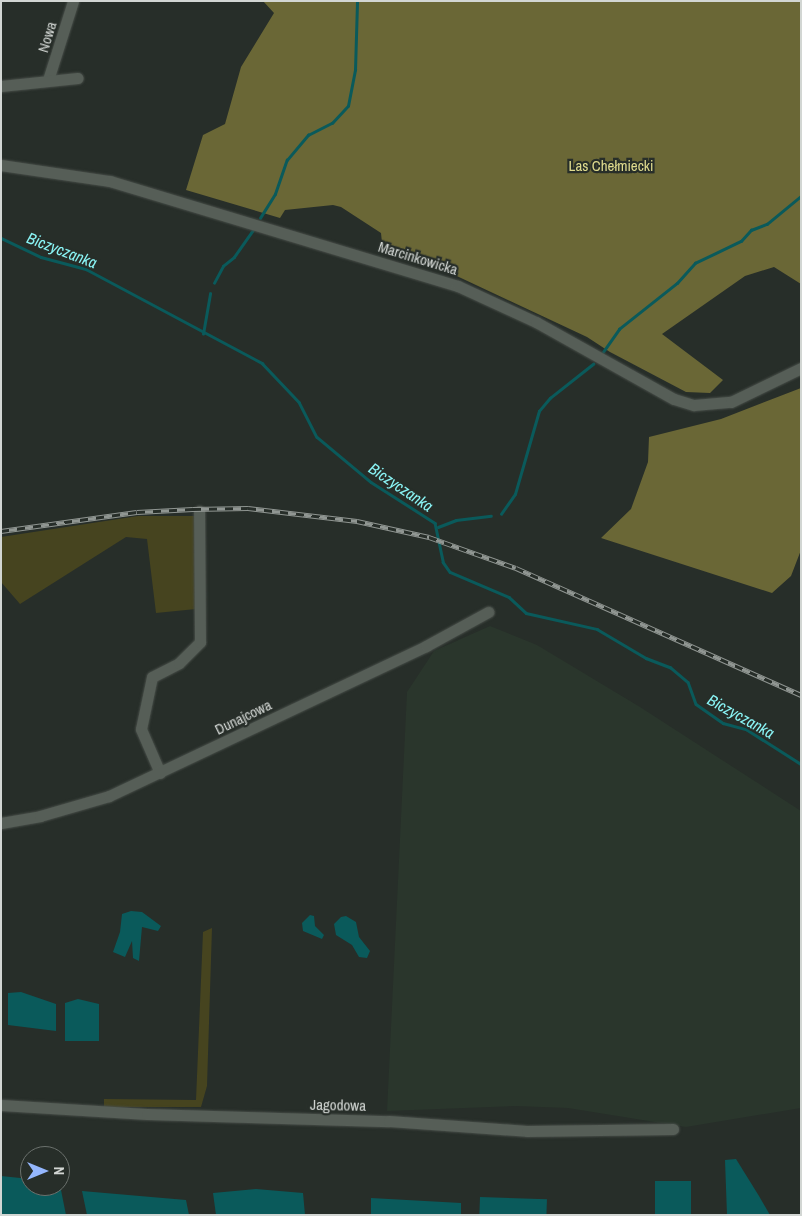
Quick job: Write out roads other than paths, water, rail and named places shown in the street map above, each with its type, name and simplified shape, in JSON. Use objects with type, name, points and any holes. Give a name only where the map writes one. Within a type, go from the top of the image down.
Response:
[{"type":"street","name":"Nowa","points":[[48,80],[73,1]]},
{"type":"street","points":[[1,86],[78,78]]},
{"type":"street","name":"Marcinkowicka","points":[[1,165],[110,181],[458,286],[536,322],[674,399],[694,405],[731,402],[801,368]]},
{"type":"street","points":[[160,773],[141,729],[152,677],[179,663],[200,642],[199,510]]},
{"type":"street","name":"Dunajcowa","points":[[1,822],[40,816],[109,796],[426,646],[488,612]]},
{"type":"street","name":"Jagodowa","points":[[1,1105],[389,1121],[527,1131],[673,1129]]},
{"type":"water","points":[[131,911],[142,912],[161,926],[158,931],[142,927],[139,961],[133,958],[132,941],[125,957],[113,952],[120,932],[122,914]]},
{"type":"water","points":[[310,915],[314,916],[315,926],[324,935],[322,939],[303,931],[302,923]]},
{"type":"water","points":[[346,916],[356,922],[359,937],[370,951],[367,958],[359,957],[352,945],[336,935],[334,924],[341,917]]},
{"type":"water","points":[[21,992],[56,1004],[56,1031],[8,1025],[8,993]]},
{"type":"water","points":[[78,999],[99,1004],[99,1041],[65,1041],[65,1003]]},
{"type":"water","points":[[736,1159],[770,1215],[727,1215],[725,1160]]},
{"type":"water","points":[[1,1176],[20,1178],[20,1196],[62,1196],[66,1215],[1,1215]]},
{"type":"water","points":[[655,1181],[691,1181],[691,1215],[655,1215]]},
{"type":"water","points":[[256,1189],[303,1193],[305,1215],[216,1215],[213,1193]]},
{"type":"water","points":[[82,1191],[186,1200],[189,1215],[87,1215]]},
{"type":"water","points":[[480,1197],[547,1199],[546,1215],[479,1215]]},
{"type":"water","points":[[371,1198],[461,1203],[461,1215],[371,1215]]},
{"type":"waterway","points":[[260,218],[275,194],[287,160],[308,135],[332,123],[348,106],[355,70],[357,1]]},
{"type":"waterway","points":[[603,352],[619,329],[677,283],[695,263],[741,241],[751,230],[767,224],[801,196]]},
{"type":"waterway","points":[[214,283],[223,266],[234,257],[252,231]]},
{"type":"waterway","name":"Biczyczanka","points":[[1,238],[41,257],[86,269],[262,363],[299,402],[317,437],[371,482],[435,523],[443,562],[450,572],[509,597],[526,613],[597,629],[646,658],[670,667],[688,682],[696,704],[723,723],[746,729],[801,764]]},
{"type":"waterway","points":[[203,334],[210,294]]},
{"type":"waterway","points":[[501,514],[515,494],[539,411],[550,398],[593,364]]},
{"type":"waterway","points":[[438,527],[456,520],[491,516]]},
{"type":"railway","points":[[1,531],[137,512],[193,509],[248,508],[357,521],[429,537],[516,568],[801,695]]},
{"type":"park label","name":"Las Chełmiecki","points":[[611,166]]}]
